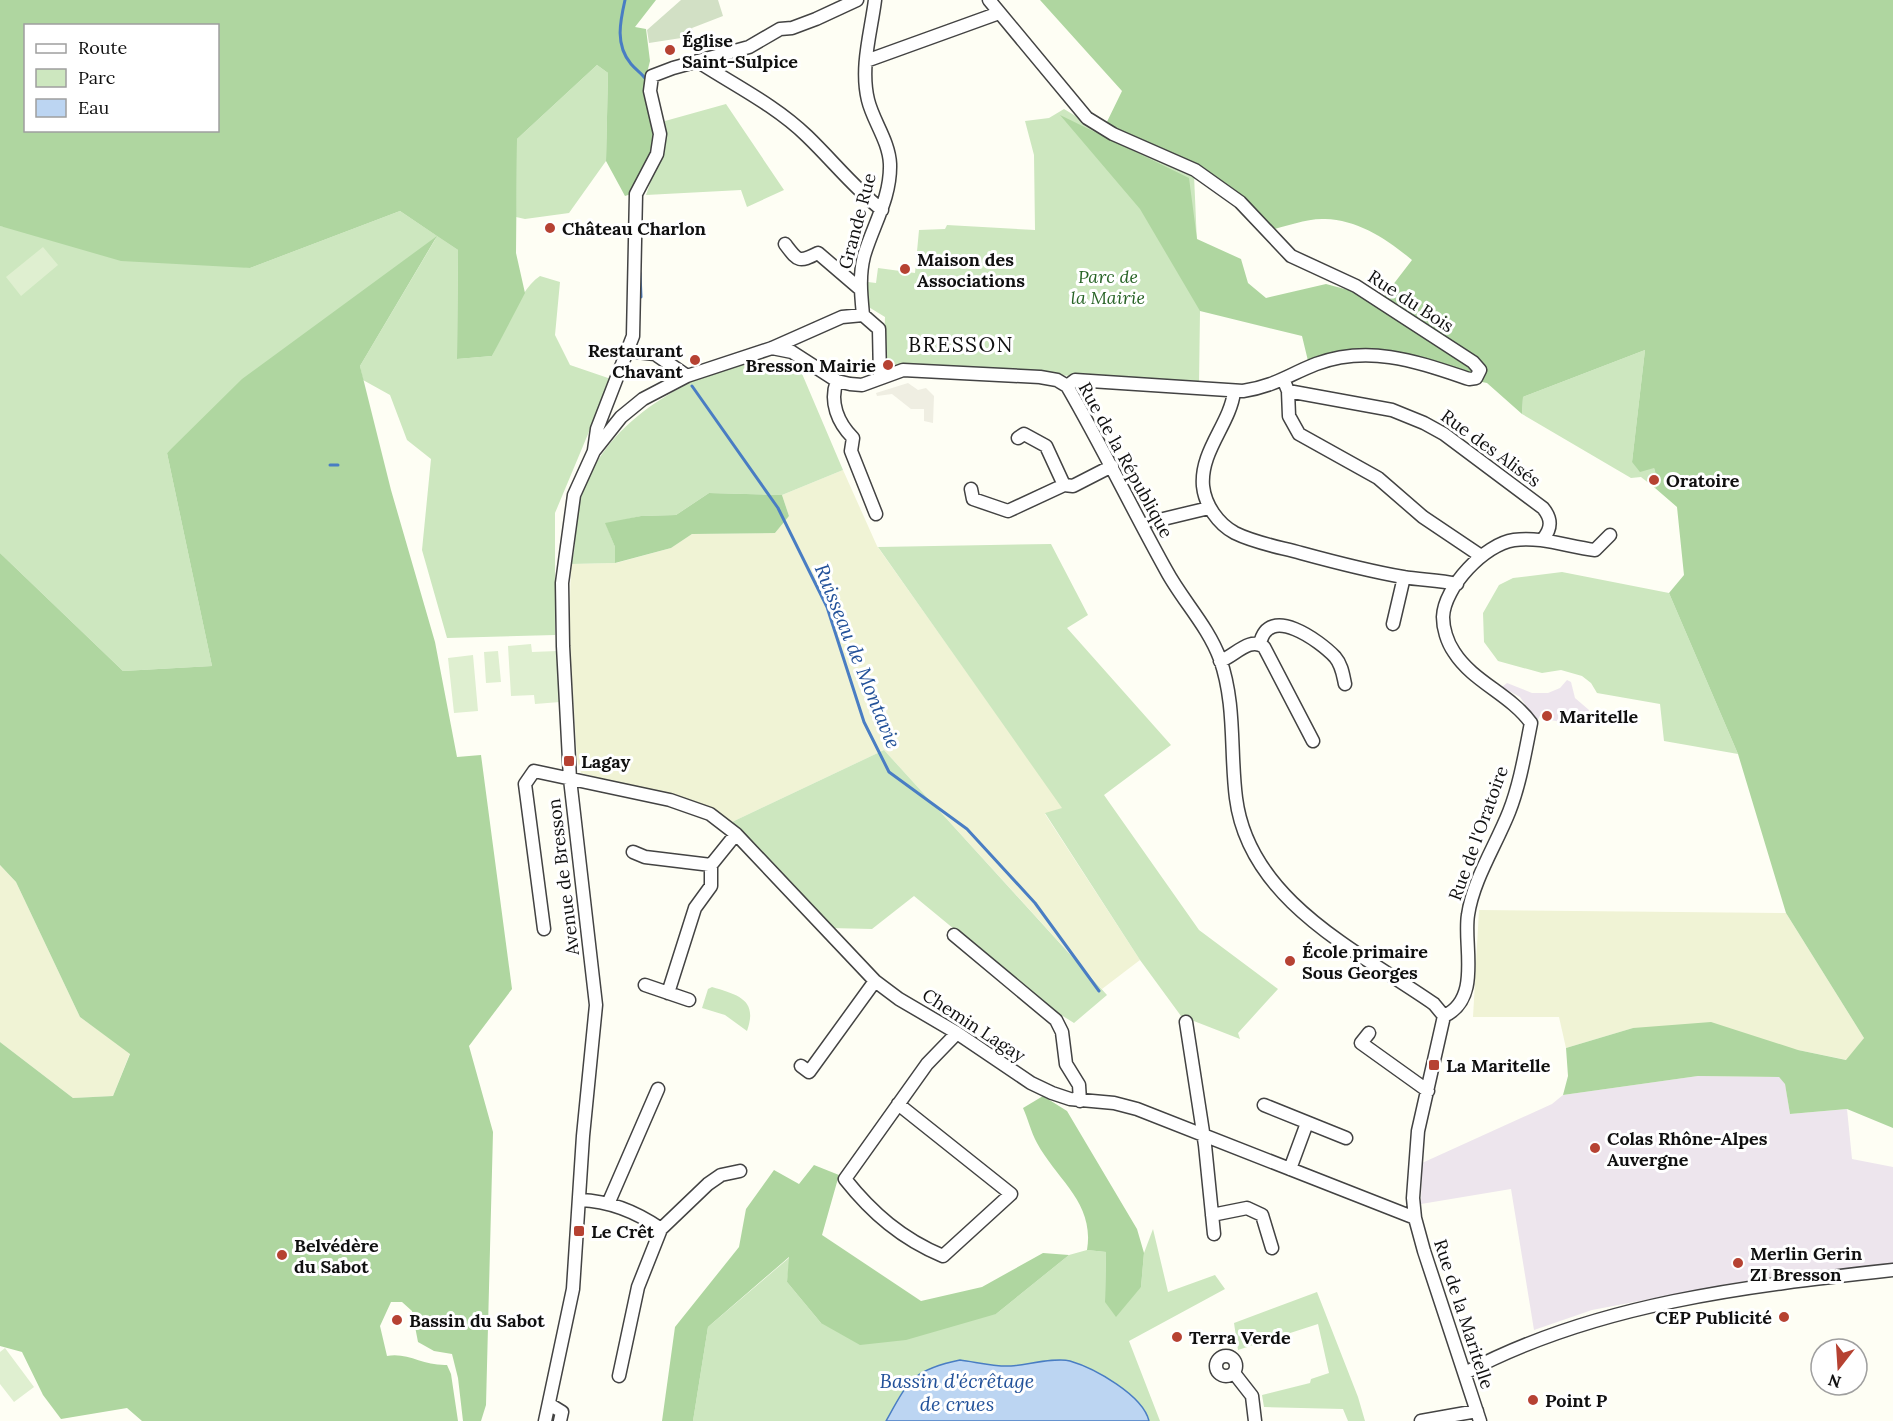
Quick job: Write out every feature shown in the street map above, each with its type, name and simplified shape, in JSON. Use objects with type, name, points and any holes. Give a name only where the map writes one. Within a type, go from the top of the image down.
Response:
[{"type":"street","points":[[594,451],[597,429],[633,336],[636,194],[657,154],[660,134],[651,99],[652,76],[749,47],[780,29],[800,26],[857,0]]},
{"type":"street","name":"Grande Rue","points":[[875,0],[864,78],[868,100],[884,138],[890,165],[882,210],[865,254],[860,289],[863,315],[879,330],[880,378]]},
{"type":"street","name":"Rue du Bois","points":[[989,0],[1087,118],[1113,134],[1194,170],[1240,202],[1292,256],[1356,286],[1473,362],[1480,370],[1476,378],[1469,379],[1421,363],[1369,353],[1330,359],[1286,386],[1234,392],[1075,380],[1067,386]]},
{"type":"street","points":[[866,61],[999,13]]},
{"type":"street","points":[[697,61],[739,85],[806,135],[858,192],[882,210]]},
{"type":"street","points":[[785,244],[797,259],[802,261],[818,253],[860,289]]},
{"type":"street","name":"Avenue de Bresson","points":[[545,1421],[573,1288],[583,1136],[596,1005],[570,779],[562,583],[574,495],[594,451],[629,411],[667,385],[687,376],[772,348],[842,317],[863,315]]},
{"type":"street","name":"Rue de la République","points":[[772,348],[792,352],[837,381],[862,385],[903,370],[922,373],[1040,377],[1058,380],[1067,386],[1167,572],[1204,629],[1220,661],[1229,690],[1236,798],[1242,827],[1252,853],[1277,888],[1302,911],[1434,1005],[1444,1016]]},
{"type":"street","points":[[628,351],[655,354],[687,376]]},
{"type":"street","points":[[837,381],[832,395],[842,427],[853,438],[851,451],[876,514]]},
{"type":"street","points":[[1286,386],[1289,416],[1299,434],[1378,478],[1423,517],[1481,556]]},
{"type":"street","name":"Rue des Alisés","points":[[1286,386],[1392,410],[1434,428],[1543,508],[1549,515],[1550,526],[1543,539]]},
{"type":"street","points":[[1234,392],[1204,470],[1203,485],[1209,508],[1224,525],[1235,533],[1277,547],[1404,577],[1457,584]]},
{"type":"street","points":[[1018,438],[1024,434],[1046,446],[1064,485]]},
{"type":"street","points":[[971,489],[973,499],[1008,511],[1064,485],[1073,486],[1112,466]]},
{"type":"street","points":[[1155,521],[1209,508]]},
{"type":"street","name":"Rue de l'Oratoire","points":[[1444,1016],[1453,1012],[1467,984],[1470,959],[1467,918],[1471,901],[1509,810],[1525,755],[1531,723],[1515,704],[1466,668],[1453,651],[1446,634],[1443,616],[1448,599],[1457,584],[1481,556],[1513,540],[1543,539],[1595,550],[1610,535]]},
{"type":"street","points":[[1393,624],[1404,577]]},
{"type":"street","points":[[1313,741],[1260,644],[1261,637],[1275,626],[1289,626],[1308,635],[1336,658],[1342,668],[1345,684]]},
{"type":"street","points":[[1220,661],[1250,644],[1260,644]]},
{"type":"street","name":"Chemin Lagay","points":[[544,928],[525,784],[534,771],[670,800],[711,814],[736,834],[875,981],[1031,1083],[1052,1094],[1080,1101],[1114,1103],[1137,1109],[1415,1218]]},
{"type":"street","points":[[668,993],[694,908],[711,886],[711,865],[736,834]]},
{"type":"street","points":[[633,852],[645,857],[711,865]]},
{"type":"street","points":[[954,935],[1056,1020],[1065,1048],[1066,1064],[1079,1086],[1080,1101]]},
{"type":"street","points":[[801,1066],[809,1072],[875,981]]},
{"type":"street","points":[[645,985],[688,1000]]},
{"type":"street","points":[[1415,1218],[1413,1198],[1416,1146],[1444,1016]]},
{"type":"street","points":[[1186,1022],[1214,1234]]},
{"type":"street","points":[[898,1104],[1011,1194],[943,1256],[917,1245],[899,1233],[866,1205],[845,1179],[898,1104],[927,1064],[957,1033]]},
{"type":"street","points":[[1369,1033],[1361,1043],[1428,1091]]},
{"type":"street","points":[[608,1204],[658,1089]]},
{"type":"street","points":[[1264,1105],[1346,1138]]},
{"type":"street","points":[[1290,1169],[1307,1123]]},
{"type":"street","points":[[619,1376],[638,1287],[661,1230],[708,1184],[721,1175],[740,1171]]},
{"type":"street","points":[[1386,1208],[1413,1198]]},
{"type":"street","points":[[580,1200],[608,1204],[643,1216],[661,1230]]},
{"type":"street","points":[[1212,1215],[1247,1208],[1262,1215],[1272,1248]]},
{"type":"street","name":"Rue de la Maritelle","points":[[1415,1218],[1478,1416]]},
{"type":"street","points":[[1465,1373],[1501,1355],[1573,1326],[1641,1308],[1740,1290],[1893,1270]]},
{"type":"street","points":[[1234,1373],[1252,1396],[1255,1421]]},
{"type":"street","points":[[549,1404],[562,1412],[560,1421]]},
{"type":"street","points":[[1421,1421],[1478,1416]]},
{"type":"shaded area","points":[[908,383],[918,390],[926,388],[934,396],[933,423],[924,421],[924,409],[911,409],[892,394],[877,396],[876,393]]},
{"type":"shaded area","points":[[1567,680],[1571,682],[1575,698],[1589,710],[1585,726],[1550,720],[1550,713],[1542,711],[1537,722],[1520,697],[1502,687],[1507,683],[1532,693],[1548,693],[1560,688]]},
{"type":"shaded area","points":[[1698,1076],[1779,1077],[1785,1083],[1790,1114],[1847,1109],[1852,1159],[1893,1167],[1893,1263],[1740,1282],[1592,1310],[1534,1330],[1511,1189],[1421,1204],[1422,1163],[1552,1104],[1563,1095]]},
{"type":"green space","points":[[0,0],[656,0],[635,27],[646,29],[650,61],[648,69],[650,109],[656,157],[634,193],[625,196],[606,161],[608,73],[597,65],[517,139],[516,253],[525,293],[492,356],[457,359],[458,250],[400,211],[250,268],[121,261],[0,226]]},
{"type":"green space","points":[[681,0],[718,0],[723,16],[692,28],[694,36],[649,43],[647,30]]},
{"type":"green space","points":[[1040,0],[1893,0],[1893,1128],[1847,1109],[1790,1114],[1785,1084],[1779,1077],[1698,1076],[1563,1095],[1568,1076],[1566,1048],[1633,1028],[1711,1022],[1798,1050],[1846,1060],[1864,1038],[1786,913],[1738,754],[1669,593],[1684,575],[1677,507],[1655,488],[1659,485],[1654,468],[1640,472],[1632,462],[1645,350],[1523,397],[1522,414],[1487,383],[1380,362],[1346,361],[1309,365],[1302,336],[1200,311],[1140,209],[1060,115],[1189,178],[1197,239],[1241,259],[1248,283],[1266,298],[1326,284],[1382,299],[1412,260],[1372,232],[1337,220],[1312,220],[1270,230],[1244,200],[1102,132],[1122,91]]},
{"type":"green space","points":[[597,65],[608,73],[606,161],[569,213],[525,219],[516,217],[517,139]]},
{"type":"green space","points":[[726,104],[784,190],[747,207],[741,190],[646,195],[666,137],[665,121]]},
{"type":"green space","name":"Parc de la Mairie","points":[[1064,109],[1102,132],[1194,175],[1200,311],[1199,384],[883,364],[885,317],[867,306],[868,282],[876,283],[878,268],[915,273],[919,230],[945,229],[947,225],[1035,230],[1034,155],[1025,121],[1049,118]]},
{"type":"green space","points":[[400,211],[458,250],[457,359],[492,356],[525,291],[540,276],[560,282],[555,335],[570,365],[611,379],[555,513],[555,635],[447,638],[422,550],[431,459],[407,440],[390,395],[363,380],[360,366],[436,238],[167,453],[212,666],[123,671],[0,553],[0,226],[250,268]]},
{"type":"green space","points":[[437,236],[360,366],[391,490],[435,642],[457,757],[481,755],[512,989],[469,1046],[493,1132],[486,1405],[481,1421],[463,1421],[458,1378],[452,1354],[434,1351],[418,1342],[412,1311],[402,1302],[391,1302],[380,1326],[387,1356],[402,1356],[447,1365],[451,1374],[458,1421],[142,1421],[127,1408],[61,1419],[43,1395],[22,1352],[0,1346],[0,1042],[73,1098],[113,1096],[130,1054],[80,1017],[16,882],[0,865],[0,553],[123,671],[212,666],[167,453],[242,379]]},
{"type":"green space","points":[[43,247],[58,265],[21,296],[6,277]]},
{"type":"green space","points":[[1645,350],[1632,462],[1654,468],[1659,485],[1655,488],[1641,477],[1631,478],[1522,414],[1523,397]]},
{"type":"green space","points":[[750,357],[800,369],[843,470],[782,495],[709,493],[676,515],[641,516],[606,524],[615,547],[615,563],[571,564],[577,513],[586,482],[601,456],[620,433],[642,413],[667,396],[693,381]]},
{"type":"green space","points":[[843,470],[877,546],[1063,808],[1045,814],[1140,960],[1102,989],[884,750],[732,822],[696,804],[581,773],[577,759],[569,635],[571,564],[616,563],[671,548],[692,534],[775,533],[789,516],[782,495]]},
{"type":"green space","points":[[709,493],[782,495],[789,516],[775,533],[692,534],[671,548],[615,563],[615,547],[605,523],[641,516],[676,515]]},
{"type":"green space","points":[[1051,544],[1088,615],[1067,628],[1171,745],[1104,795],[1199,930],[1278,989],[1238,1033],[1240,1039],[1181,1016],[1140,960],[1045,813],[1062,808],[878,547]]},
{"type":"green space","points":[[1562,572],[1669,593],[1738,754],[1664,741],[1660,704],[1597,693],[1591,683],[1582,676],[1561,670],[1542,673],[1498,661],[1484,642],[1483,613],[1499,585],[1513,578]]},
{"type":"green space","points":[[531,644],[532,652],[557,651],[560,702],[535,704],[534,695],[511,696],[508,646]]},
{"type":"green space","points":[[498,651],[501,682],[486,683],[484,652]]},
{"type":"green space","points":[[473,655],[478,711],[454,713],[448,658]]},
{"type":"green space","points":[[884,750],[1107,995],[1074,1023],[1050,1008],[914,896],[872,929],[830,928],[732,822]]},
{"type":"green space","points":[[0,865],[16,882],[80,1017],[130,1053],[113,1096],[73,1098],[0,1042]]},
{"type":"green space","points":[[1479,910],[1786,913],[1864,1038],[1847,1060],[1798,1050],[1633,1028],[1566,1048],[1559,1017],[1473,1017]]},
{"type":"green space","points":[[712,987],[744,1000],[750,1012],[747,1031],[725,1015],[702,1008],[708,989]]},
{"type":"green space","points":[[1043,1096],[1067,1111],[1137,1229],[1144,1253],[1141,1287],[1116,1317],[1105,1302],[1106,1252],[1087,1250],[1088,1233],[1080,1205],[1037,1143],[1023,1108]]},
{"type":"green space","points":[[814,1165],[839,1175],[822,1235],[921,1301],[982,1287],[1043,1253],[1069,1255],[996,1314],[906,1340],[860,1345],[821,1323],[787,1282],[789,1257],[708,1327],[693,1421],[662,1421],[675,1327],[739,1247],[746,1209],[774,1170],[799,1184]]},
{"type":"green space","points":[[1153,1229],[1168,1292],[1215,1275],[1225,1289],[1129,1341],[1160,1421],[693,1421],[708,1327],[790,1257],[787,1282],[821,1323],[996,1314],[1069,1255],[1087,1250],[1106,1252],[1105,1302],[1141,1287],[1144,1253]]},
{"type":"green space","points":[[1317,1292],[1358,1397],[1365,1421],[1348,1421],[1343,1409],[1264,1407],[1262,1395],[1310,1383],[1311,1379],[1329,1373],[1318,1324],[1238,1350],[1234,1323]]},
{"type":"green space","points":[[5,1348],[34,1387],[14,1402],[0,1384],[0,1352]]},
{"type":"water","name":"Bassin d'écrêtage de crues","points":[[960,1360],[1005,1366],[1070,1361],[1104,1376],[1128,1392],[1145,1411],[1149,1421],[886,1421],[907,1386],[914,1379],[931,1368]]},
{"type":"waterway","name":"Ruisseau de Montavie","points":[[625,0],[620,25],[623,49],[631,64],[647,81]]},
{"type":"waterway","name":"Ruisseau de Montavie","points":[[640,273],[641,297]]},
{"type":"waterway","name":"Ruisseau de Montavie","points":[[692,386],[778,508],[827,607],[864,722],[889,772],[967,829],[1035,903],[1099,991]]},
{"type":"waterway","points":[[330,465],[338,465]]},
{"type":"place","name":"Église Saint-Sulpice","points":[[670,50]]},
{"type":"place","name":"Château Charlon","points":[[550,228]]},
{"type":"place","name":"Maison des Associations","points":[[905,269]]},
{"type":"place","name":"Restaurant Chavant","points":[[695,360]]},
{"type":"place","name":"Bresson Mairie","points":[[888,365]]},
{"type":"place","name":"Oratoire","points":[[1654,480]]},
{"type":"place","name":"Maritelle","points":[[1547,716]]},
{"type":"place","name":"Lagay","points":[[569,761]]},
{"type":"place","name":"École primaire Sous Georges","points":[[1290,961]]},
{"type":"place","name":"La Maritelle","points":[[1434,1065]]},
{"type":"place","name":"Colas Rhône-Alpes Auvergne","points":[[1595,1148]]},
{"type":"place","name":"Le Crêt","points":[[579,1231]]},
{"type":"place","name":"Belvédère du Sabot","points":[[282,1255]]},
{"type":"place","name":"Merlin Gerin ZI Bresson","points":[[1738,1263]]},
{"type":"place","name":"CEP Publicité","points":[[1784,1317]]},
{"type":"place","name":"Bassin du Sabot","points":[[397,1320]]},
{"type":"place","name":"Terra Verde","points":[[1177,1337]]},
{"type":"place","name":"Point P","points":[[1533,1400]]},
{"type":"district","name":"BRESSON","points":[[961,344]]}]
